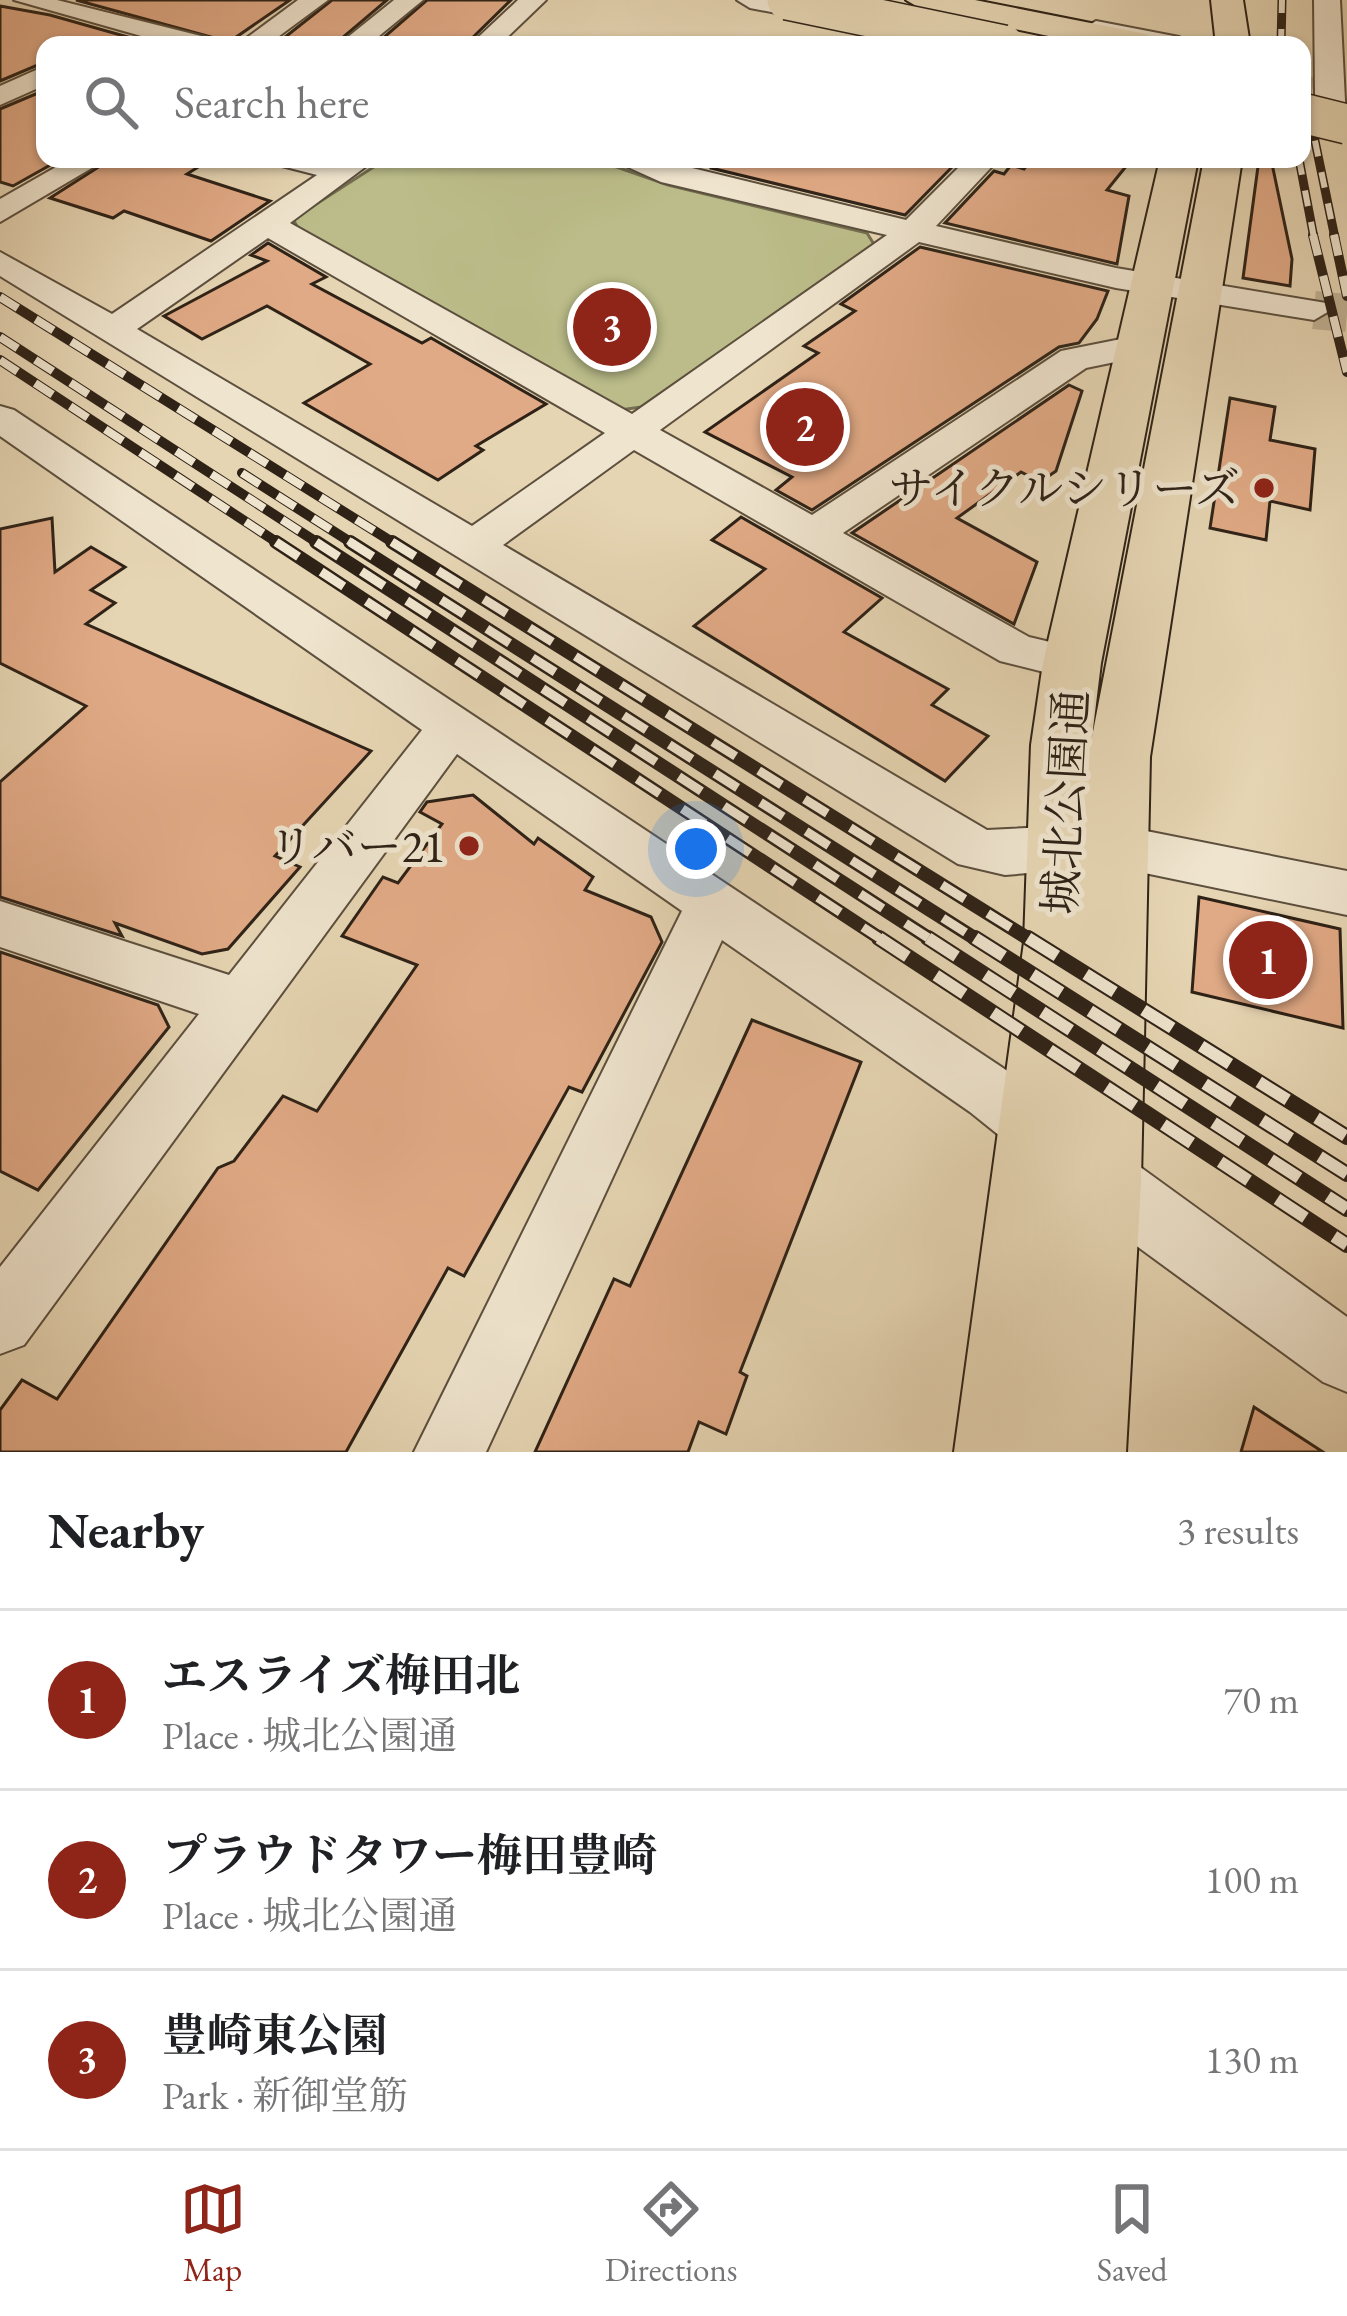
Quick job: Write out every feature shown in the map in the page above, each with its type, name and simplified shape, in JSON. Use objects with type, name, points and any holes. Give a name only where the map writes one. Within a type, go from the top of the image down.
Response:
[{"type":"highway","points":[[787,0],[961,36]]},
{"type":"highway","points":[[923,0],[1101,36]]},
{"type":"highway","points":[[851,6],[1009,36]]},
{"type":"main road","points":[[1227,0],[1232,36]]},
{"type":"main road","name":"城北公園通","points":[[998,1452],[1035,1125],[1087,845],[1119,757],[1177,289],[1179,168]]},
{"type":"main road","name":"城北公園通","points":[[1082,1452],[1102,1181],[1087,845],[1061,745],[1072,663],[1142,346],[1177,289],[1220,168]]},
{"type":"street","points":[[263,36],[315,0]]},
{"type":"street","points":[[363,36],[410,0]]},
{"type":"street","points":[[493,36],[533,0]]},
{"type":"street","points":[[750,0],[851,6],[946,36]]},
{"type":"street","points":[[950,0],[1133,36]]},
{"type":"street","points":[[1328,0],[1328,103]]},
{"type":"street","points":[[38,1],[165,36]]},
{"type":"street","points":[[823,36],[851,6]]},
{"type":"street","points":[[120,36],[167,10]]},
{"type":"street","points":[[0,98],[36,79]]},
{"type":"street","points":[[0,212],[76,168]]},
{"type":"street","points":[[111,331],[349,168]]},
{"type":"street","points":[[685,168],[912,232],[1177,289],[1314,310]]},
{"type":"street","points":[[472,547],[912,232],[975,168]]},
{"type":"street","points":[[270,225],[1016,650],[1072,663]]},
{"type":"street","points":[[0,262],[976,849],[1005,854],[1087,845],[1347,893]]},
{"type":"street","points":[[814,533],[1074,359],[1142,346]]},
{"type":"street","points":[[10,440],[450,728],[1035,1125],[1102,1181],[1347,1358]]},
{"type":"street","points":[[0,1321],[450,728]]},
{"type":"street","points":[[449,1452],[712,904]]},
{"type":"street","points":[[0,924],[239,1003]]},
{"type":"green space","points":[[372,168],[620,168],[668,185],[867,233],[875,246],[641,407],[613,411],[300,232],[293,219]]},
{"type":"building","points":[[76,0],[290,0],[238,36],[207,36]]},
{"type":"building","points":[[332,0],[387,0],[345,36],[286,36]]},
{"type":"building","points":[[427,0],[511,0],[474,36],[385,36]]},
{"type":"building","points":[[0,6],[124,36],[36,36],[36,66],[0,81]]},
{"type":"building","points":[[36,94],[36,168],[45,168],[13,186],[0,182],[0,109]]},
{"type":"building","points":[[97,168],[197,168],[187,174],[270,201],[211,241],[124,211],[113,218],[50,198]]},
{"type":"building","points":[[711,168],[951,168],[905,215]]},
{"type":"building","points":[[1009,168],[1125,168],[1107,190],[1129,196],[1117,264],[945,223],[994,171],[1004,174]]},
{"type":"building","points":[[1258,168],[1273,168],[1292,259],[1290,286],[1243,278]]},
{"type":"building","points":[[268,243],[326,277],[312,284],[422,343],[431,338],[546,404],[476,446],[483,450],[438,480],[304,403],[370,364],[267,306],[202,339],[164,316],[267,261],[251,255]]},
{"type":"building","points":[[920,247],[1108,291],[1097,319],[1079,343],[1059,347],[812,510],[776,490],[792,477],[705,432],[818,353],[804,346],[855,311],[841,304]]},
{"type":"building","points":[[1069,385],[1082,391],[1056,471],[1040,482],[1021,472],[957,518],[1037,562],[1014,624],[852,533]]},
{"type":"building","points":[[1230,398],[1275,407],[1270,440],[1315,449],[1310,510],[1270,501],[1266,540],[1210,528]]},
{"type":"building","points":[[741,517],[882,598],[844,632],[948,689],[932,705],[988,736],[945,781],[694,626],[765,569],[712,540]]},
{"type":"building","points":[[52,518],[55,572],[91,547],[125,567],[91,590],[115,603],[86,624],[371,751],[275,856],[300,867],[228,949],[202,954],[115,923],[122,936],[0,897],[0,782],[86,706],[0,663],[0,529]]},
{"type":"building","points":[[473,795],[534,844],[538,838],[593,877],[585,890],[651,917],[662,942],[582,1092],[569,1087],[464,1276],[448,1268],[346,1452],[0,1452],[0,1410],[22,1380],[57,1399],[218,1168],[234,1161],[283,1096],[317,1111],[417,965],[342,936],[383,877],[398,883],[442,824],[420,812],[427,802]]},
{"type":"building","points":[[1199,897],[1340,929],[1343,1028],[1192,992]]},
{"type":"building","points":[[0,952],[158,1005],[169,1027],[38,1190],[0,1171]]},
{"type":"building","points":[[752,1020],[861,1062],[740,1372],[747,1376],[726,1434],[699,1422],[688,1452],[535,1452],[614,1279],[630,1286]]},
{"type":"building","points":[[1254,1407],[1323,1452],[1241,1452]]},
{"type":"tunnel","points":[[1314,310],[1347,313]]},
{"type":"railway","points":[[1281,36],[1282,0]]},
{"type":"railway","points":[[1311,122],[1335,238]]},
{"type":"railway","points":[[1301,168],[1314,238]]},
{"type":"railway","points":[[1313,235],[1347,372]]},
{"type":"railway","points":[[1334,235],[1347,296]]},
{"type":"railway","points":[[0,297],[397,545]]},
{"type":"railway","points":[[0,337],[321,545]]},
{"type":"railway","points":[[0,360],[281,545]]},
{"type":"railway","points":[[242,473],[355,545]]},
{"type":"railway","points":[[276,542],[884,941]]},
{"type":"railway","points":[[316,542],[933,941]]},
{"type":"railway","points":[[350,542],[979,941]]},
{"type":"railway","points":[[392,542],[1032,941]]},
{"type":"railway","points":[[879,938],[1347,1245]]},
{"type":"railway","points":[[928,938],[1347,1209]]},
{"type":"railway","points":[[975,938],[1347,1174]]},
{"type":"railway","points":[[1028,938],[1347,1137]]},
{"type":"place","name":"豊崎東公園","points":[[612,327]]},
{"type":"place","name":"プラウドタワー梅田豊崎","points":[[805,427]]},
{"type":"place","name":"サイクルシリーズ","points":[[1264,488]]},
{"type":"place","name":"リバー21","points":[[469,846]]},
{"type":"place","name":"エスライズ梅田北","points":[[1268,960]]}]
